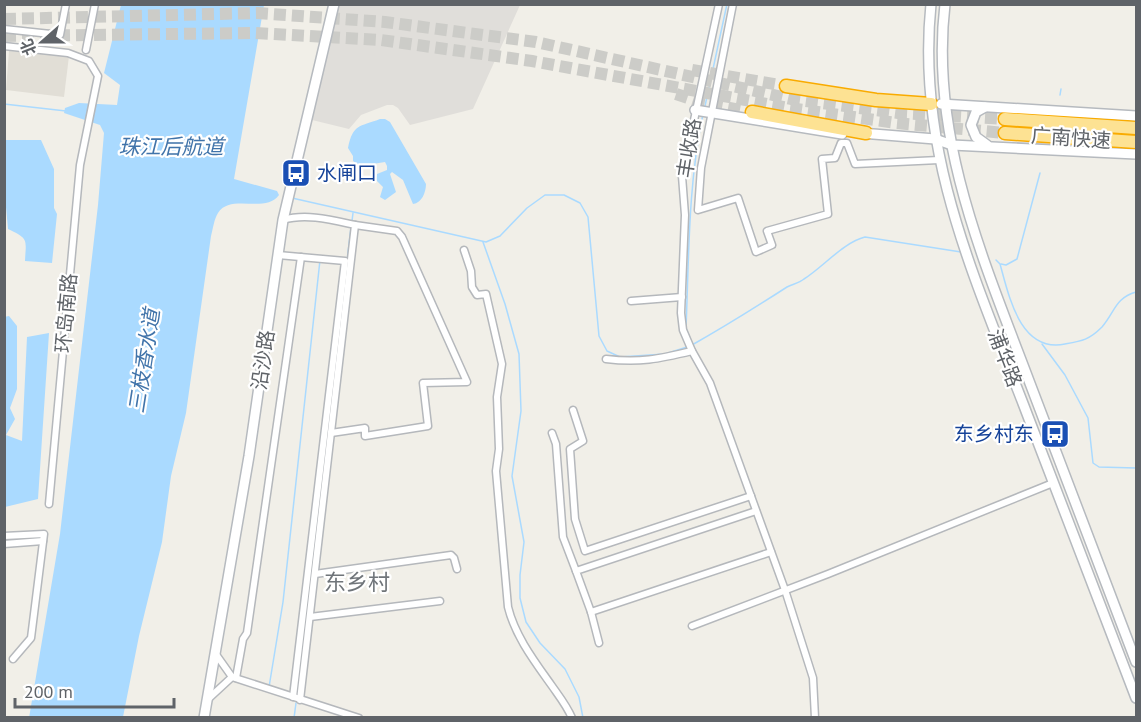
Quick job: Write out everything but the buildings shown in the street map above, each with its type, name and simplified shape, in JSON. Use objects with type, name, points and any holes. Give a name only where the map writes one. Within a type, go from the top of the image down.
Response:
[{"type":"highway","points":[[786,86],[876,100],[931,104]]},
{"type":"highway","points":[[752,112],[866,133]]},
{"type":"highway","name":"广南快速","points":[[1005,119],[1137,128]]},
{"type":"highway","name":"广南快速","points":[[1005,133],[1137,142]]},
{"type":"main road","name":"沿沙路","points":[[204,717],[249,456],[283,220],[334,4]]},
{"type":"main road","name":"浦华路","points":[[931,4],[928,57],[931,104],[935,139],[947,192],[966,253],[1137,698]]},
{"type":"main road","name":"浦华路","points":[[945,4],[942,73],[945,104],[968,215],[1137,662]]},
{"type":"main road","points":[[931,104],[1137,116]]},
{"type":"main road","points":[[988,106],[976,112],[971,125],[976,137],[991,146]]},
{"type":"main road","points":[[696,110],[842,134],[866,133],[935,139],[952,145],[1137,154]]},
{"type":"street","points":[[4,29],[60,35],[66,4]]},
{"type":"street","points":[[86,50],[95,4]]},
{"type":"street","name":"丰收路","points":[[692,351],[683,330],[685,215],[682,176],[719,4]]},
{"type":"street","points":[[733,4],[701,168],[698,210],[738,198],[756,252],[772,245],[767,231],[828,214],[822,159],[835,158],[841,143],[847,143],[855,164],[939,160]]},
{"type":"street","name":"环岛南路","points":[[4,46],[58,51],[89,61],[98,76],[80,165],[49,504]]},
{"type":"street","points":[[283,220],[294,216],[328,219],[398,231],[467,382],[423,383],[428,426],[365,436],[365,428],[331,433]]},
{"type":"street","points":[[296,699],[310,617],[355,225]]},
{"type":"street","points":[[464,250],[471,271],[472,287],[477,295],[486,294],[490,305],[502,364],[497,397],[499,449],[496,471],[508,608],[515,628],[572,717]]},
{"type":"street","points":[[278,255],[345,261],[296,699]]},
{"type":"street","points":[[206,702],[234,678],[243,639],[247,633],[301,257]]},
{"type":"street","points":[[631,301],[682,297]]},
{"type":"street","points":[[606,359],[633,363],[662,359],[692,351],[710,383],[785,590],[813,678],[815,717]]},
{"type":"street","points":[[573,410],[583,441],[570,449],[575,519],[585,552],[751,496]]},
{"type":"street","points":[[552,433],[557,453],[562,531],[591,612],[599,643]]},
{"type":"street","points":[[692,626],[1053,483]]},
{"type":"street","points":[[576,571],[756,511]]},
{"type":"street","points":[[562,531],[578,528]]},
{"type":"street","points":[[4,536],[44,534],[31,638],[13,659]]},
{"type":"street","points":[[4,544],[43,541]]},
{"type":"street","points":[[591,612],[771,552]]},
{"type":"street","points":[[315,574],[451,555],[457,569]]},
{"type":"street","points":[[310,617],[440,601]]},
{"type":"street","points":[[215,653],[234,678],[359,717]]},
{"type":"shaded area","points":[[334,5],[520,5],[473,109],[410,125],[398,108],[387,105],[361,115],[349,129],[308,119]]},
{"type":"shaded area","points":[[9,51],[69,56],[64,97],[6,90]]},
{"type":"water","name":"珠江后航道","points":[[121,5],[264,5],[234,179],[277,191],[279,195],[266,203],[231,204],[218,213],[215,221],[186,413],[171,476],[162,542],[139,636],[123,717],[29,718],[60,534],[98,205],[104,133],[100,125],[64,113],[65,108],[79,103],[117,105],[120,85],[104,73]]},
{"type":"water","points":[[380,119],[390,122],[426,184],[423,197],[419,202],[413,204],[403,180],[392,172],[390,174],[396,192],[385,200],[380,197],[383,187],[376,180],[377,174],[387,170],[385,162],[360,166],[353,161],[348,148],[352,134],[362,125]]},
{"type":"water","points":[[5,140],[41,140],[54,169],[54,208],[57,214],[52,263],[25,261],[25,240],[8,229],[4,185]]},
{"type":"water","points":[[9,316],[17,326],[17,389],[10,408],[15,419],[6,435],[22,441],[27,337],[49,333],[38,499],[5,507],[4,317]]},
{"type":"waterway","points":[[705,106],[727,4]]},
{"type":"waterway","points":[[1060,95],[1061,89]]},
{"type":"waterway","points":[[4,104],[66,111]]},
{"type":"waterway","points":[[691,341],[686,328],[690,221],[694,167],[703,114]]},
{"type":"waterway","points":[[1001,264],[1006,265],[1017,259],[1040,173]]},
{"type":"waterway","points":[[292,198],[486,242],[500,236],[527,208],[545,195],[564,195],[580,203],[588,217],[599,336],[607,351],[620,357],[665,354],[687,347]]},
{"type":"waterway","points":[[352,221],[353,213]]},
{"type":"waterway","points":[[347,261],[351,227]]},
{"type":"waterway","points":[[692,345],[802,280],[841,249],[865,237],[961,252]]},
{"type":"waterway","points":[[483,242],[505,304],[519,354],[521,411],[512,476],[524,542],[520,598],[526,622],[540,643],[565,669],[579,697],[583,718]]},
{"type":"waterway","points":[[269,687],[283,602],[320,260]]},
{"type":"waterway","points":[[996,260],[1000,264],[1019,319],[1037,340],[1050,344],[1071,343],[1089,337],[1102,327],[1119,302],[1136,292]]},
{"type":"waterway","points":[[1042,344],[1065,375],[1088,418],[1093,463],[1099,467],[1136,468]]},
{"type":"waterway","points":[[297,694],[320,492]]},
{"type":"waterway","points":[[294,718],[296,703]]},
{"type":"tunnel","points":[[4,19],[257,13],[385,22],[536,42],[791,99],[898,113],[1005,119]]},
{"type":"tunnel","points":[[4,36],[255,33],[381,40],[532,61],[789,108],[896,123],[1005,133]]},
{"type":"tunnel","points":[[692,70],[786,86]]},
{"type":"tunnel","points":[[676,94],[703,103],[752,112]]},
{"type":"place","name":"水闸口","points":[[296,173]]},
{"type":"place","name":"东乡村东","points":[[1055,434]]},
{"type":"district","name":"东乡村","points":[[357,582]]},
{"type":"water label","name":"三枝香水道","points":[[144,361]]}]
